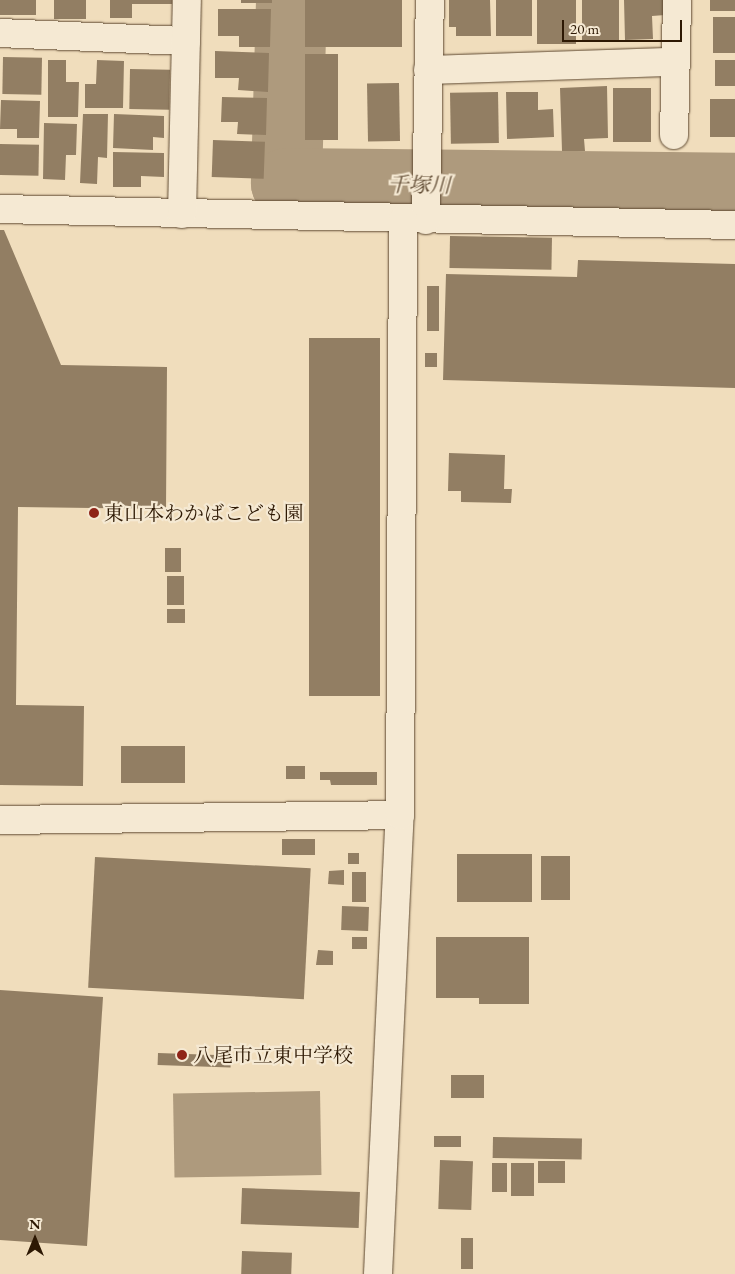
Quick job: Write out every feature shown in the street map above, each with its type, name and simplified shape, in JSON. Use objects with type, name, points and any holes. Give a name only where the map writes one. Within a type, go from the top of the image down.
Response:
[{"type":"street","points":[[182,214],[187,0]]},
{"type":"street","points":[[378,1274],[400,815],[421,202],[430,0]]},
{"type":"street","points":[[674,136],[677,0]]},
{"type":"street","points":[[0,33],[186,40]]},
{"type":"street","points":[[428,70],[675,62]]},
{"type":"street","points":[[0,209],[182,214],[421,202],[735,225]]},
{"type":"street","points":[[0,820],[400,815]]},
{"type":"shaded area","points":[[320,1091],[321,1175],[174,1178],[173,1094]]},
{"type":"building","points":[[0,0],[36,0],[36,15],[0,15]]},
{"type":"building","points":[[54,0],[86,0],[86,19],[54,19]]},
{"type":"building","points":[[110,0],[172,0],[172,4],[132,4],[132,18],[110,18]]},
{"type":"building","points":[[241,0],[272,0],[272,3],[241,3]]},
{"type":"building","points":[[305,0],[402,0],[402,47],[305,47]]},
{"type":"building","points":[[449,0],[490,0],[491,36],[456,36],[456,27],[449,27]]},
{"type":"building","points":[[496,0],[532,0],[532,36],[496,36]]},
{"type":"building","points":[[537,0],[576,0],[576,44],[537,44]]},
{"type":"building","points":[[582,0],[619,0],[619,41],[582,41]]},
{"type":"building","points":[[624,0],[665,0],[665,15],[652,16],[653,39],[625,40]]},
{"type":"building","points":[[710,0],[735,0],[735,11],[710,11]]},
{"type":"building","points":[[218,9],[271,9],[270,47],[239,47],[239,36],[218,36]]},
{"type":"building","points":[[713,17],[735,17],[735,53],[713,53]]},
{"type":"building","points":[[215,51],[269,53],[268,92],[238,90],[239,78],[215,78]]},
{"type":"building","points":[[305,54],[338,54],[338,140],[305,140]]},
{"type":"building","points":[[3,57],[42,58],[41,95],[2,94]]},
{"type":"building","points":[[48,60],[66,60],[66,82],[79,82],[78,117],[48,117]]},
{"type":"building","points":[[97,60],[124,61],[123,108],[85,108],[85,84],[96,84]]},
{"type":"building","points":[[715,60],[735,60],[735,86],[715,86]]},
{"type":"building","points":[[130,69],[170,70],[169,110],[129,109]]},
{"type":"building","points":[[399,83],[400,141],[368,142],[367,84]]},
{"type":"building","points":[[607,86],[608,138],[584,139],[585,151],[562,151],[560,88]]},
{"type":"building","points":[[613,88],[651,88],[651,142],[613,142]]},
{"type":"building","points":[[498,92],[499,143],[451,144],[450,93]]},
{"type":"building","points":[[506,92],[538,92],[538,110],[553,109],[554,137],[507,139]]},
{"type":"building","points":[[222,97],[267,98],[266,135],[237,134],[238,122],[221,122]]},
{"type":"building","points":[[710,99],[735,99],[735,137],[710,137]]},
{"type":"building","points":[[1,100],[40,101],[39,138],[17,138],[17,129],[0,129]]},
{"type":"building","points":[[83,114],[108,114],[107,158],[98,157],[97,184],[80,183]]},
{"type":"building","points":[[114,114],[164,116],[164,138],[153,137],[153,150],[113,148]]},
{"type":"building","points":[[44,123],[77,124],[76,155],[66,155],[65,180],[43,179]]},
{"type":"building","points":[[213,140],[265,142],[264,179],[212,177]]},
{"type":"building","points":[[0,144],[39,145],[38,176],[0,175]]},
{"type":"building","points":[[113,152],[164,153],[164,177],[141,176],[141,187],[113,187]]},
{"type":"building","points":[[0,230],[4,230],[61,365],[167,367],[166,509],[18,507],[16,705],[84,706],[83,786],[0,785]]},
{"type":"building","points":[[450,236],[552,238],[551,270],[449,268]]},
{"type":"building","points":[[578,260],[735,264],[735,388],[443,380],[446,274],[577,277]]},
{"type":"building","points":[[427,286],[439,286],[439,331],[427,331]]},
{"type":"building","points":[[309,338],[380,338],[380,696],[309,696]]},
{"type":"building","points":[[425,353],[437,353],[437,367],[425,367]]},
{"type":"building","points":[[449,453],[505,455],[504,489],[512,489],[511,503],[461,502],[461,491],[448,491]]},
{"type":"building","points":[[165,548],[181,548],[181,572],[165,572]]},
{"type":"building","points":[[167,576],[184,576],[184,605],[167,605]]},
{"type":"building","points":[[167,609],[185,609],[185,623],[167,623]]},
{"type":"building","points":[[121,746],[185,746],[185,783],[121,783]]},
{"type":"building","points":[[286,766],[305,766],[305,779],[286,779]]},
{"type":"building","points":[[320,772],[377,772],[377,785],[331,785],[330,780],[320,780]]},
{"type":"building","points":[[282,839],[315,839],[315,855],[282,855]]},
{"type":"building","points":[[348,853],[359,853],[359,864],[348,864]]},
{"type":"building","points":[[457,854],[532,854],[532,902],[457,902]]},
{"type":"building","points":[[541,856],[570,856],[570,900],[541,900]]},
{"type":"building","points":[[95,857],[311,868],[304,999],[88,988]]},
{"type":"building","points":[[344,870],[344,885],[328,884],[329,871]]},
{"type":"building","points":[[352,872],[366,872],[366,902],[352,902]]},
{"type":"building","points":[[342,906],[369,907],[368,931],[341,930]]},
{"type":"building","points":[[352,937],[367,937],[367,949],[352,949]]},
{"type":"building","points":[[436,937],[529,937],[529,1004],[479,1004],[479,998],[436,998]]},
{"type":"building","points":[[318,950],[333,951],[333,965],[316,965]]},
{"type":"building","points":[[0,990],[103,997],[87,1246],[0,1240]]},
{"type":"building","points":[[158,1053],[231,1056],[231,1068],[158,1065]]},
{"type":"building","points":[[451,1075],[484,1075],[484,1098],[451,1098]]},
{"type":"building","points":[[434,1136],[461,1136],[461,1147],[434,1147]]},
{"type":"building","points":[[493,1137],[582,1139],[582,1160],[493,1158]]},
{"type":"building","points":[[440,1160],[473,1161],[471,1210],[438,1209]]},
{"type":"building","points":[[538,1161],[565,1161],[565,1183],[538,1183]]},
{"type":"building","points":[[492,1163],[507,1163],[507,1192],[492,1192]]},
{"type":"building","points":[[511,1163],[534,1163],[534,1196],[511,1196]]},
{"type":"building","points":[[242,1188],[360,1192],[359,1228],[241,1224]]},
{"type":"building","points":[[461,1238],[473,1238],[473,1269],[461,1269]]},
{"type":"building","points":[[242,1251],[292,1253],[291,1274],[241,1274]]},
{"type":"waterway","name":"千塚川","points":[[291,0],[286,183],[735,188]]},
{"type":"place","name":"東山本わかばこども園","points":[[94,513]]},
{"type":"place","name":"八尾市立東中学校","points":[[182,1055]]}]
